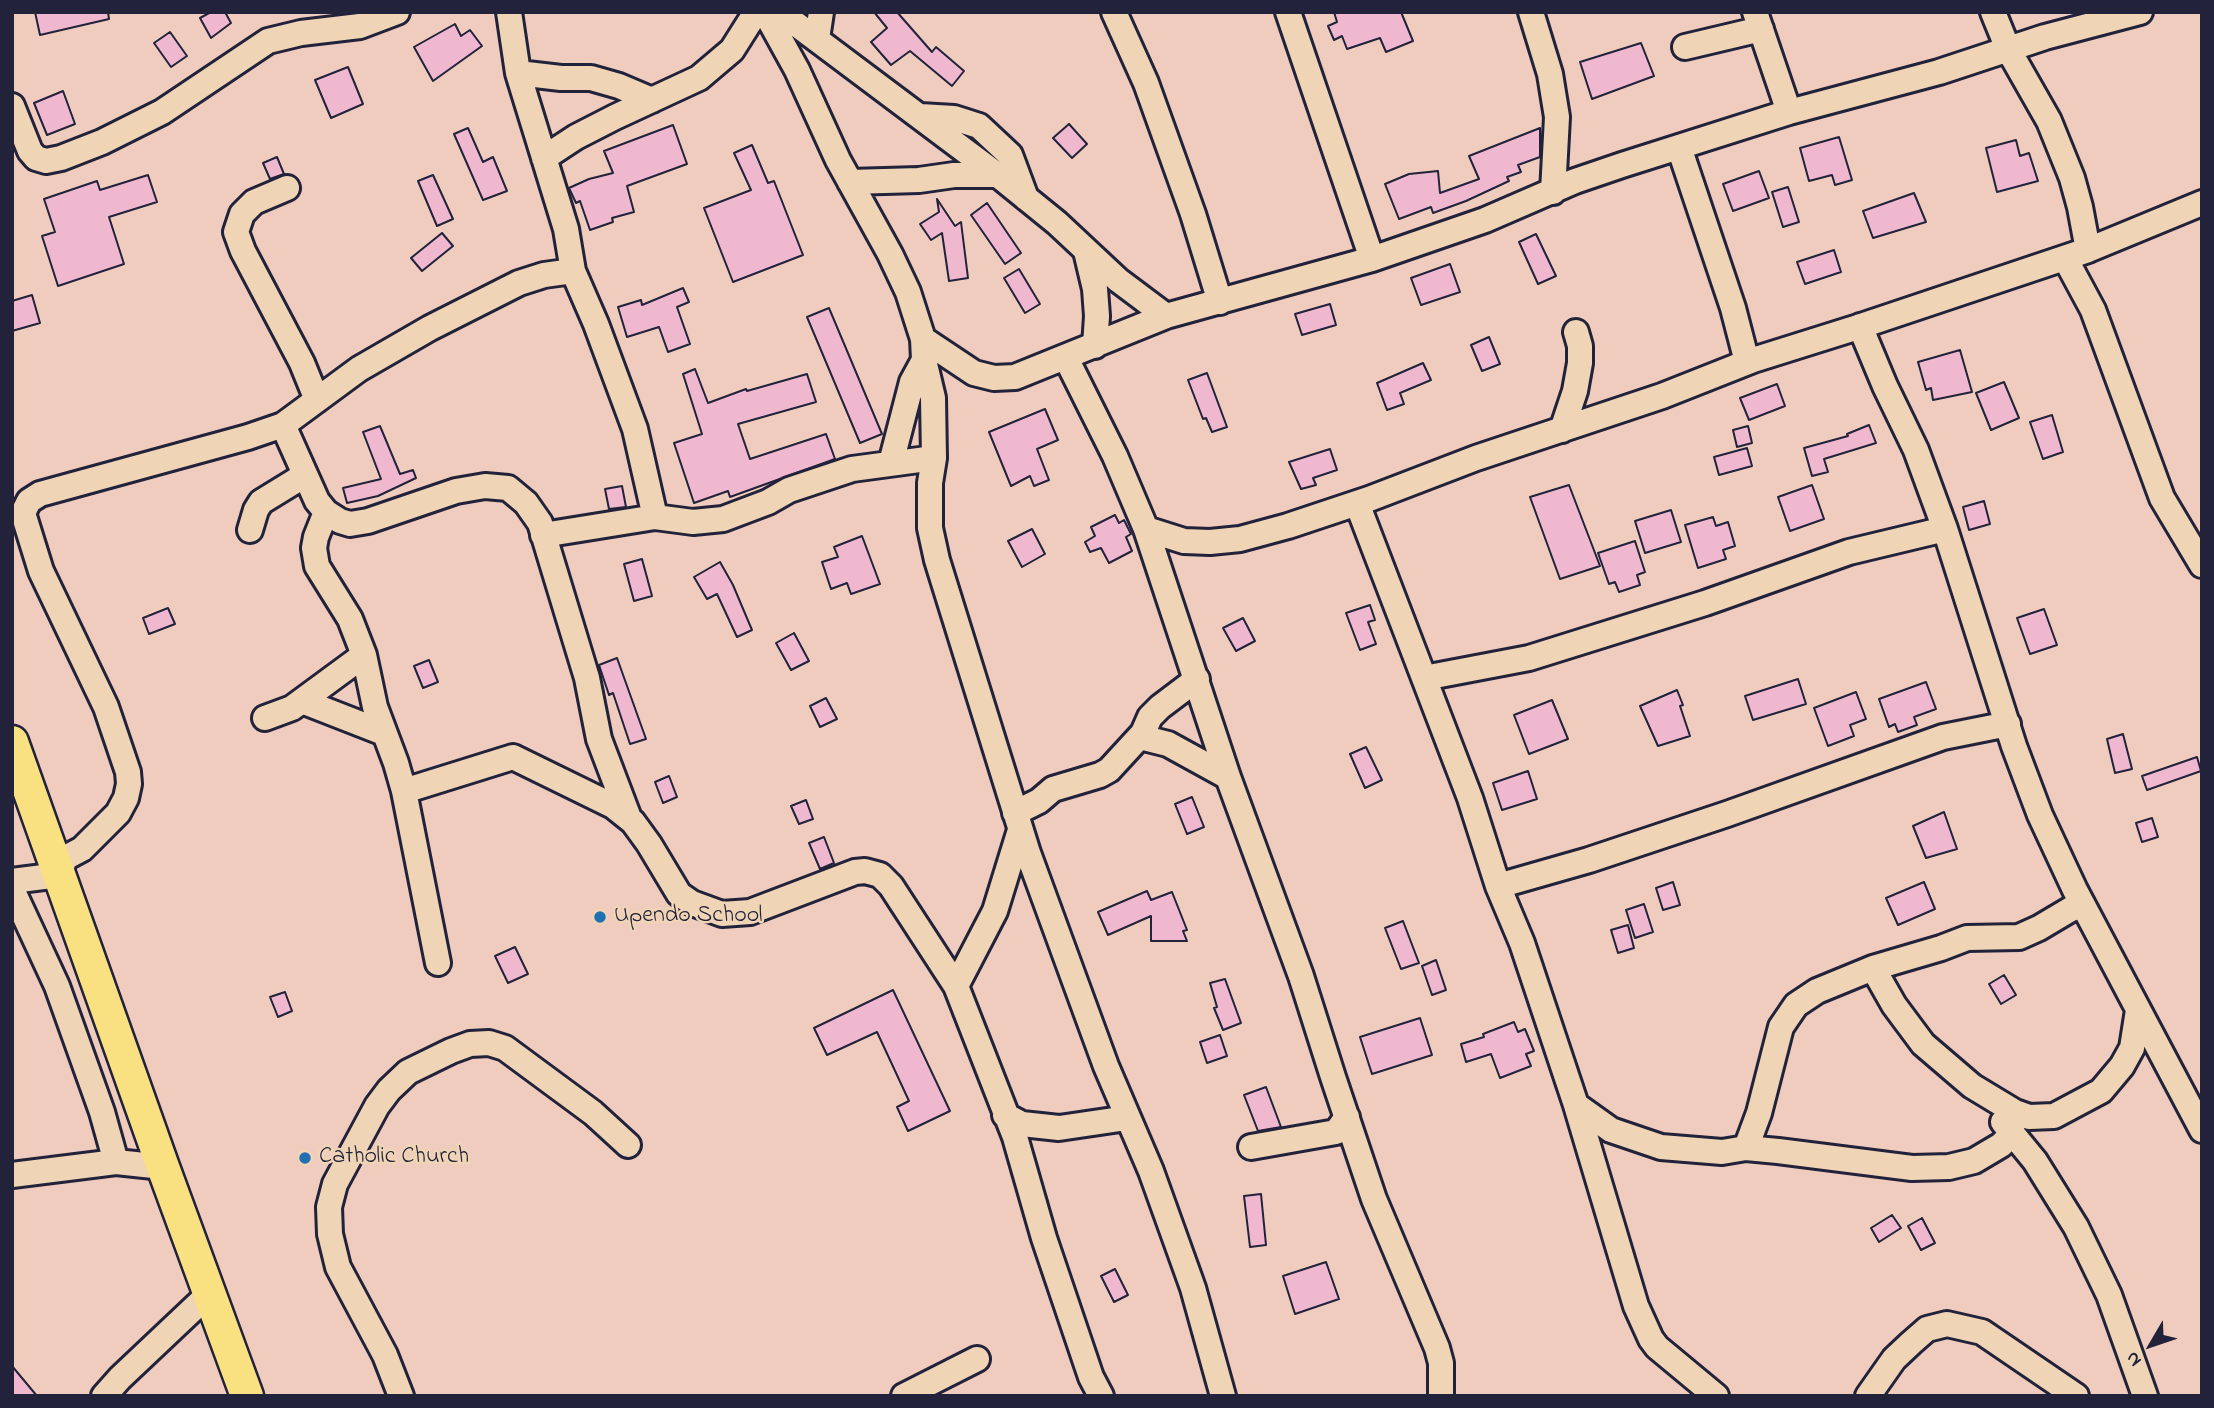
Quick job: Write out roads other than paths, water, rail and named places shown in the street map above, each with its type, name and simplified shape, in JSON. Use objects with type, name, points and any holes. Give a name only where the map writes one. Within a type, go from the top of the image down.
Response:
[{"type":"main road","points":[[12,742],[247,1396]]},
{"type":"street","points":[[12,106],[30,151],[37,158],[46,161],[61,158],[102,142],[162,112],[268,41],[301,33],[360,26],[397,12]]},
{"type":"street","points":[[509,12],[518,73],[566,229],[573,271],[635,429],[655,517]]},
{"type":"street","points":[[544,158],[576,137],[699,78],[732,50],[756,12]]},
{"type":"street","points":[[765,12],[797,70],[849,182],[908,292],[924,349],[933,398],[934,458],[930,482],[932,539],[1018,822],[1066,961],[1127,1118],[1152,1171],[1193,1288],[1223,1396]]},
{"type":"street","points":[[781,12],[997,175],[1118,280],[1166,316]]},
{"type":"street","points":[[817,39],[821,12]]},
{"type":"street","points":[[1114,12],[1146,83],[1193,214],[1220,302]]},
{"type":"street","points":[[1288,12],[1372,259]]},
{"type":"street","points":[[1531,12],[1550,74],[1558,117],[1553,192]]},
{"type":"street","points":[[1993,12],[2008,49],[2049,121],[2063,155],[2080,207],[2076,254],[2093,310],[2162,498],[2202,565]]},
{"type":"street","points":[[924,349],[974,373],[994,378],[1015,377],[1166,316],[1372,259],[1485,220],[1622,165],[1790,113],[2140,12]]},
{"type":"street","points":[[1685,47],[1758,21],[1790,113]]},
{"type":"street","points":[[518,73],[591,78],[652,100]]},
{"type":"street","points":[[920,116],[954,118],[979,126],[1010,155],[1026,198]]},
{"type":"street","points":[[1679,147],[1733,308],[1747,362]]},
{"type":"street","points":[[849,182],[997,175]]},
{"type":"street","points":[[287,188],[254,201],[242,214],[236,232],[243,251],[302,363],[317,400]]},
{"type":"street","points":[[1146,529],[1184,541],[1210,542],[1241,539],[1288,526],[1476,458],[1662,396],[1747,362],[2076,254],[2202,203]]},
{"type":"street","points":[[1086,251],[1097,316],[1094,346]]},
{"type":"street","points":[[12,881],[59,875],[65,858],[82,849],[103,831],[118,813],[129,785],[128,772],[106,708],[41,571],[23,513],[29,501],[40,494],[283,425],[359,369],[400,344],[519,283],[544,275],[573,271]]},
{"type":"street","points":[[1860,326],[1916,450],[2040,814],[2083,905],[2202,1130]]},
{"type":"street","points":[[1562,430],[1575,391],[1580,363],[1580,346],[1576,332]]},
{"type":"street","points":[[891,463],[912,382],[924,349]]},
{"type":"street","points":[[1066,358],[1115,456],[1146,529],[1228,777],[1301,975],[1379,1210],[1437,1348],[1442,1374],[1441,1396]]},
{"type":"street","points":[[283,425],[317,500],[332,518],[350,524],[368,521],[456,491],[485,486],[508,488],[526,503],[540,523],[587,678],[599,739],[629,818],[679,894],[692,903],[722,914],[750,912],[855,872],[865,871],[880,876],[891,886],[956,985],[1015,1137],[1044,1238],[1091,1377],[1101,1396]]},
{"type":"street","points":[[543,535],[655,517],[693,522],[723,519],[768,502],[789,490],[852,469],[934,458]]},
{"type":"street","points":[[250,530],[261,502],[305,475]]},
{"type":"street","points":[[1357,503],[1470,798],[1498,886],[1522,943],[1576,1105],[1636,1306],[1657,1346],[1716,1396]]},
{"type":"street","points":[[326,512],[314,548],[317,566],[350,620],[364,655],[375,707],[404,791],[438,963]]},
{"type":"street","points":[[1424,678],[1530,658],[1705,603],[1849,552],[1945,529]]},
{"type":"street","points":[[265,718],[292,708],[364,655]]},
{"type":"street","points":[[956,985],[995,911],[1018,822],[1053,789],[1109,770],[1140,737],[1150,717],[1197,679]]},
{"type":"street","points":[[302,701],[384,733]]},
{"type":"street","points":[[1498,886],[1589,860],[1943,737],[2008,724]]},
{"type":"street","points":[[1140,737],[1168,744],[1228,777]]},
{"type":"street","points":[[404,791],[489,762],[513,757],[585,790],[629,818]]},
{"type":"street","points":[[12,889],[57,986],[102,1112],[116,1163]]},
{"type":"street","points":[[1746,1148],[1759,1113],[1781,1027],[1796,1005],[1817,991],[1873,968],[1967,938],[2019,937],[2083,905]]},
{"type":"street","points":[[1873,968],[1907,1026],[1923,1044],[1972,1086],[2035,1161],[2076,1227],[2109,1295],[2145,1396]]},
{"type":"street","points":[[1972,1086],[2015,1112],[2039,1118],[2054,1116],[2101,1091],[2123,1066],[2132,1048],[2138,1010]]},
{"type":"street","points":[[401,1396],[384,1355],[338,1267],[330,1234],[329,1207],[335,1184],[388,1090],[408,1072],[451,1051],[470,1044],[489,1043],[505,1048],[593,1113],[628,1145]]},
{"type":"street","points":[[1576,1105],[1611,1130],[1661,1147],[1722,1152],[1746,1148],[1912,1168],[1949,1167],[1974,1161],[1987,1155],[2013,1133]]},
{"type":"street","points":[[1005,1115],[1021,1124],[1059,1128],[1127,1118]]},
{"type":"street","points":[[1251,1147],[1336,1132],[1347,1117]]},
{"type":"street","points":[[12,1175],[116,1163],[163,1167]]},
{"type":"street","points":[[104,1396],[210,1293]]},
{"type":"street","points":[[1868,1396],[1895,1359],[1911,1343],[1927,1329],[1947,1324],[1982,1332],[2076,1396]]},
{"type":"street","points":[[905,1396],[977,1359]]},
{"type":"place","name":"Upendo School","points":[[600,917]]},
{"type":"place","name":"Catholic Church","points":[[305,1158]]}]
